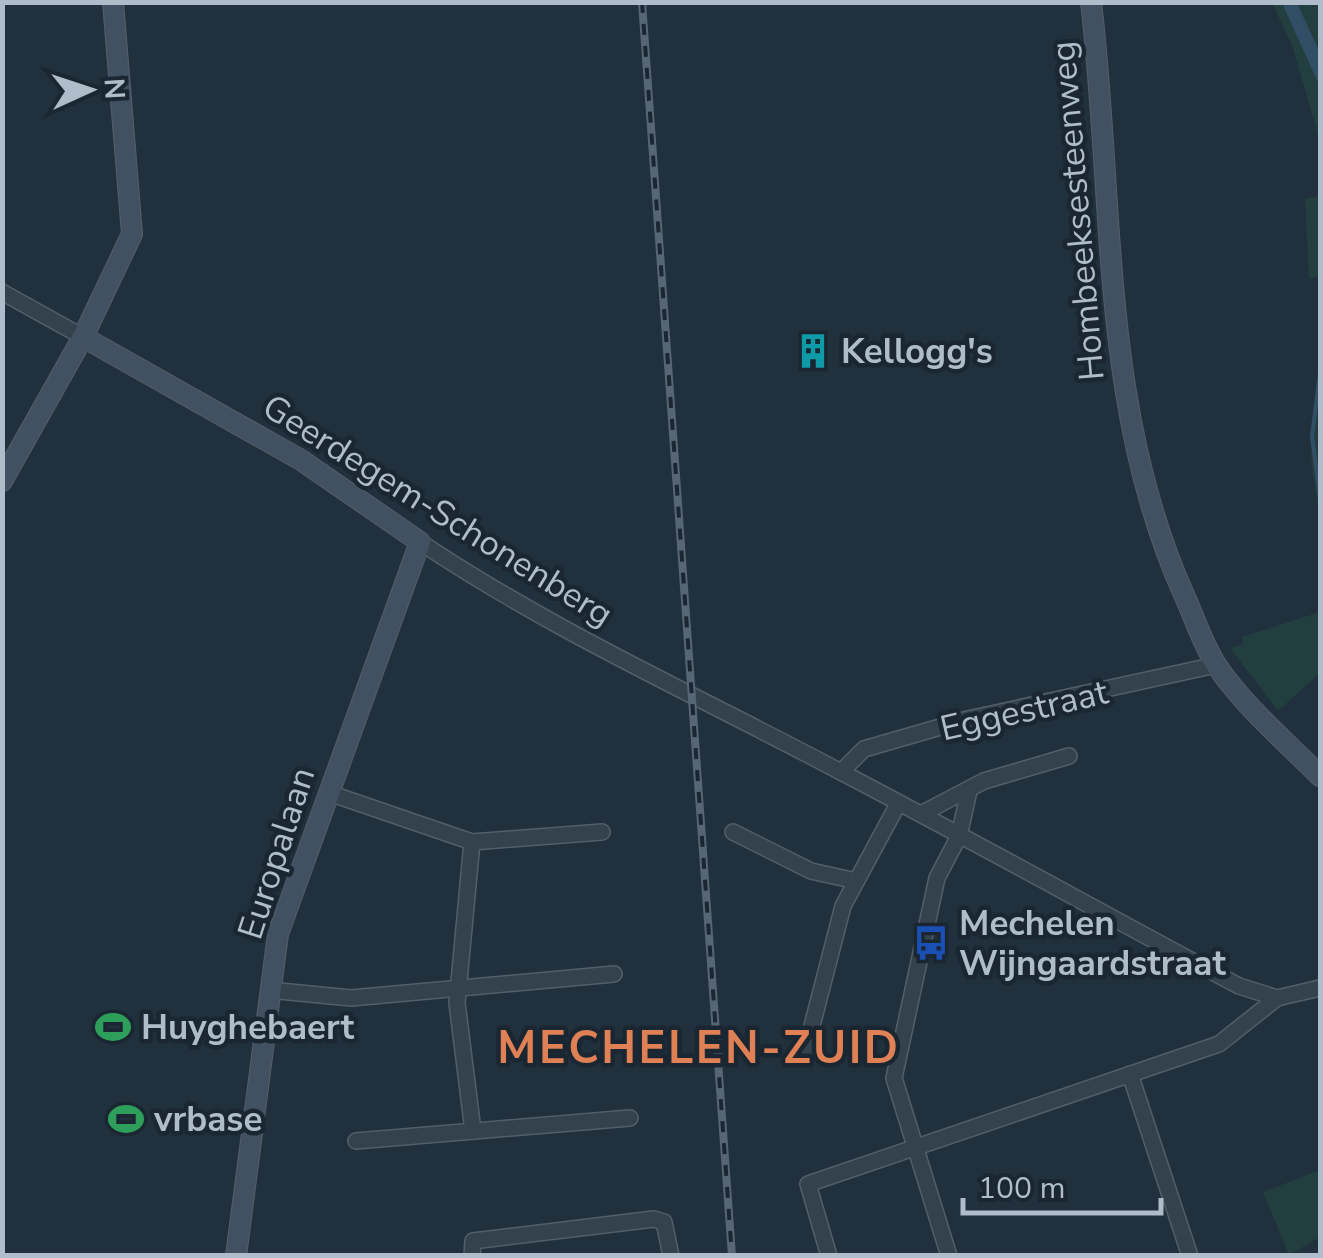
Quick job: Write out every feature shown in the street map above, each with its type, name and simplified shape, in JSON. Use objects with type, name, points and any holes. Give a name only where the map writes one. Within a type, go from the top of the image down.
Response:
[{"type":"street","points":[[2,481],[83,337],[132,234],[113,2]]},
{"type":"street","name":"Hombeeksesteenweg","points":[[1091,2],[1102,98],[1113,319],[1133,435],[1164,550],[1216,665],[1320,776]]},
{"type":"street","name":"Geerdegem-Schonenberg","points":[[2,292],[301,460],[480,582],[648,676],[842,772],[1239,986],[1277,998]]},
{"type":"street","name":"Europalaan","points":[[236,1256],[278,934],[420,542]]},
{"type":"street","name":"Eggestraat","points":[[842,772],[864,749],[968,720],[1216,665]]},
{"type":"street","points":[[921,814],[970,791],[984,780],[1068,756]]},
{"type":"street","points":[[950,1256],[894,1078],[898,1044],[937,878],[959,836],[970,791]]},
{"type":"street","points":[[330,793],[472,842],[602,832]]},
{"type":"street","points":[[806,1049],[843,906],[898,804]]},
{"type":"street","points":[[733,832],[811,871],[856,881]]},
{"type":"street","points":[[472,842],[458,988],[473,1131]]},
{"type":"street","points":[[269,990],[352,998],[614,974]]},
{"type":"street","points":[[829,1256],[808,1184],[1218,1044],[1277,998],[1320,988]]},
{"type":"street","points":[[1130,1074],[1190,1256]]},
{"type":"street","points":[[356,1141],[630,1118]]},
{"type":"street","points":[[472,1256],[473,1241],[664,1222],[671,1256]]},
{"type":"green space","points":[[1272,3],[1320,3],[1320,141],[1292,45]]},
{"type":"green space","points":[[1320,196],[1320,277],[1309,279],[1305,199]]},
{"type":"green space","points":[[1320,363],[1320,509],[1311,454]]},
{"type":"green space","points":[[1320,612],[1320,673],[1278,711],[1230,648],[1243,644],[1242,637]]},
{"type":"green space","points":[[1320,1170],[1320,1237],[1289,1255],[1263,1192]]},
{"type":"water","points":[[1282,3],[1297,3],[1320,53],[1320,87]]},
{"type":"waterway","points":[[1320,373],[1312,436],[1320,497]]},
{"type":"railway","points":[[642,2],[732,1256]]},
{"type":"place","name":"Kellogg's","points":[[813,351]]},
{"type":"place","name":"Mechelen Wijngaardstraat","points":[[931,943]]},
{"type":"place","name":"Huyghebaert","points":[[113,1027]]},
{"type":"place","name":"vrbase","points":[[126,1119]]},
{"type":"district","name":"MECHELEN-ZUID","points":[[699,1047]]}]
